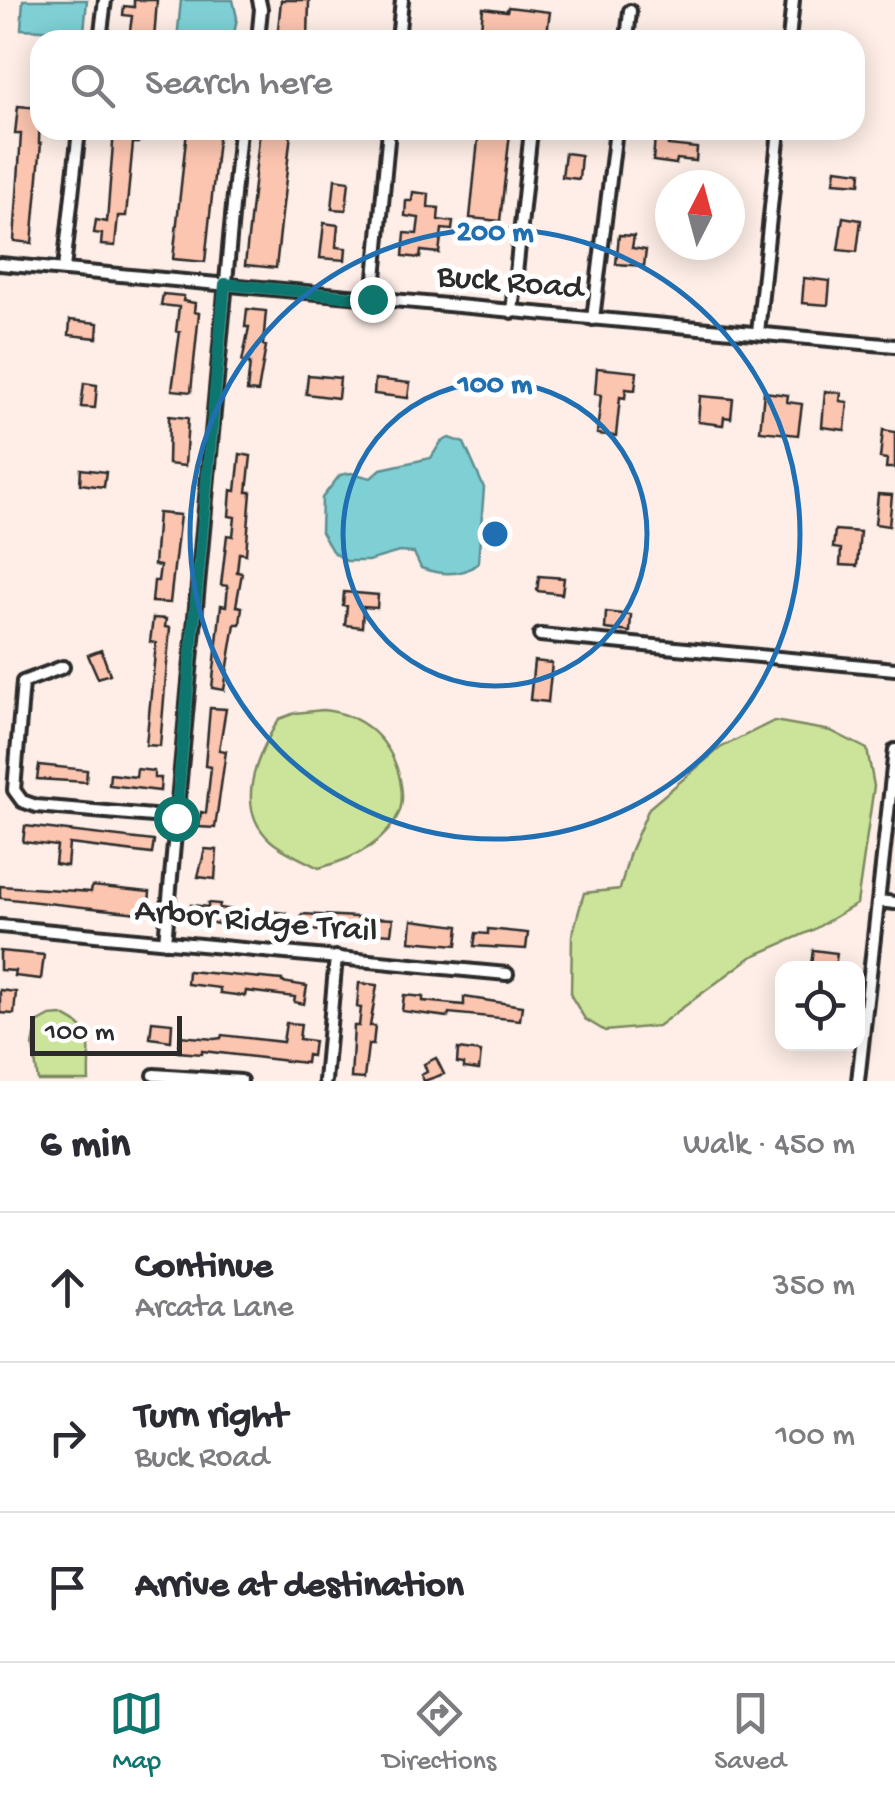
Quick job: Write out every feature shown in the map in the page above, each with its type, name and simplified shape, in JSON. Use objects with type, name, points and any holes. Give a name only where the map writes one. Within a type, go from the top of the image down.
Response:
[{"type":"street","points":[[101,30],[105,0]]},
{"type":"street","points":[[259,0],[259,30]]},
{"type":"street","points":[[399,30],[402,0]]},
{"type":"street","points":[[790,30],[793,0]]},
{"type":"street","points":[[628,30],[630,11]]},
{"type":"street","points":[[64,269],[78,140]]},
{"type":"street","points":[[165,942],[239,140]]},
{"type":"street","points":[[372,299],[389,140]]},
{"type":"street","points":[[512,312],[530,140]]},
{"type":"street","points":[[594,319],[615,140]]},
{"type":"street","points":[[758,333],[778,140]]},
{"type":"street","name":"Buck Road","points":[[0,264],[895,346]]},
{"type":"street","points":[[540,635],[895,669]]},
{"type":"street","points":[[63,667],[23,682],[14,790],[22,801],[36,806],[176,818]]},
{"type":"street","points":[[858,1081],[895,750]]},
{"type":"street","points":[[879,901],[895,904]]},
{"type":"street","name":"Arbor Ridge Trail","points":[[0,926],[508,974]]},
{"type":"street","points":[[325,1081],[336,958]]},
{"type":"street","points":[[154,1075],[241,1081]]},
{"type":"green space","points":[[323,710],[362,723],[381,739],[394,762],[402,799],[393,824],[376,842],[354,856],[319,868],[271,841],[259,827],[251,797],[257,764],[279,719]]},
{"type":"green space","points":[[774,721],[831,731],[867,749],[874,786],[857,904],[811,931],[751,957],[658,1026],[605,1031],[585,1019],[571,996],[572,936],[584,893],[620,889],[630,852],[649,808],[720,748]]},
{"type":"green space","points":[[61,1015],[86,1034],[89,1081],[38,1081],[33,1046],[37,1023]]},
{"type":"water","points":[[23,0],[87,0],[84,30],[21,29]]},
{"type":"water","points":[[181,0],[233,0],[235,30],[178,30]]},
{"type":"water","points":[[449,438],[464,443],[484,488],[478,563],[465,571],[444,573],[421,568],[414,553],[346,561],[332,551],[321,532],[322,498],[340,475],[351,473],[371,478],[381,469],[431,458],[441,442]]},
{"type":"building","points":[[134,0],[157,0],[155,30],[130,30],[132,16],[123,15],[124,6],[134,7]]},
{"type":"building","points":[[281,0],[309,0],[308,30],[278,30]]},
{"type":"building","points":[[508,7],[550,12],[547,30],[481,30],[483,8],[507,11]]},
{"type":"building","points":[[18,106],[30,107],[30,140],[41,143],[32,243],[14,241],[21,134],[15,134]]},
{"type":"building","points":[[113,140],[138,140],[133,143],[126,216],[118,216],[115,246],[101,245],[102,234],[94,233],[96,220],[107,222]]},
{"type":"building","points":[[186,140],[218,140],[205,262],[173,259]]},
{"type":"building","points":[[259,140],[290,140],[276,268],[245,265]]},
{"type":"building","points":[[478,140],[509,140],[500,221],[470,218]]},
{"type":"building","points":[[655,140],[697,148],[696,161],[653,161]]},
{"type":"building","points":[[565,153],[581,155],[579,179],[562,177]]},
{"type":"building","points":[[836,169],[861,172],[860,184],[834,182]]},
{"type":"building","points":[[335,179],[349,181],[346,210],[332,209]]},
{"type":"building","points":[[413,192],[429,194],[428,207],[439,208],[438,220],[453,222],[452,230],[442,229],[439,253],[421,251],[420,258],[403,256],[405,233],[417,234],[419,218],[405,216],[406,201],[412,201]]},
{"type":"building","points":[[843,217],[861,220],[857,252],[838,250]]},
{"type":"building","points":[[324,223],[338,225],[336,247],[346,248],[345,260],[320,258]]},
{"type":"building","points":[[619,235],[634,236],[632,248],[646,250],[644,266],[616,264]]},
{"type":"building","points":[[804,278],[830,281],[828,305],[802,303]]},
{"type":"building","points":[[163,294],[184,296],[183,301],[195,303],[194,312],[199,313],[191,392],[172,390],[180,332],[176,331],[179,307],[161,305]]},
{"type":"building","points":[[247,309],[266,311],[266,346],[258,392],[247,391],[250,363],[242,362],[249,327],[245,327]]},
{"type":"building","points":[[70,320],[98,323],[97,338],[69,335]]},
{"type":"building","points":[[597,368],[637,372],[635,390],[626,389],[625,398],[620,397],[616,436],[597,434],[601,395],[595,394]]},
{"type":"building","points":[[308,375],[340,378],[338,398],[306,394]]},
{"type":"building","points":[[375,379],[410,383],[408,398],[374,394]]},
{"type":"building","points":[[84,383],[97,385],[95,408],[81,407]]},
{"type":"building","points":[[825,391],[841,393],[840,401],[848,402],[845,430],[822,427]]},
{"type":"building","points":[[764,392],[788,395],[787,402],[802,404],[798,435],[760,431]]},
{"type":"building","points":[[700,396],[733,399],[731,418],[724,417],[723,425],[698,422]]},
{"type":"building","points":[[169,416],[188,418],[185,466],[168,464]]},
{"type":"building","points":[[883,430],[895,432],[895,468],[886,468],[887,459],[880,458]]},
{"type":"building","points":[[240,454],[251,456],[247,492],[251,492],[246,554],[239,553],[237,572],[242,573],[236,606],[242,607],[240,624],[235,624],[224,690],[212,688],[221,605],[226,606],[228,586],[221,585],[227,535],[233,536],[235,517],[229,516],[231,490],[236,491]]},
{"type":"building","points":[[81,469],[106,472],[104,487],[80,484]]},
{"type":"building","points":[[878,494],[892,495],[889,526],[875,524]]},
{"type":"building","points":[[158,513],[180,515],[170,603],[152,602],[160,566],[154,565]]},
{"type":"building","points":[[835,530],[860,532],[857,566],[840,565],[841,549],[833,548]]},
{"type":"building","points":[[539,576],[564,578],[562,594],[537,591]]},
{"type":"building","points":[[344,592],[378,595],[377,608],[363,607],[362,627],[345,625]]},
{"type":"building","points":[[606,612],[631,615],[630,632],[605,629]]},
{"type":"building","points":[[153,618],[166,619],[165,627],[170,628],[160,746],[146,745],[156,643],[150,642]]},
{"type":"building","points":[[101,650],[110,674],[98,678],[88,655]]},
{"type":"building","points":[[534,661],[552,663],[548,702],[530,700]]},
{"type":"building","points":[[210,708],[226,709],[219,750],[226,751],[215,828],[199,827],[201,812],[206,813],[211,767],[205,766]]},
{"type":"building","points":[[39,765],[87,770],[86,782],[37,779]]},
{"type":"building","points":[[137,769],[154,771],[154,778],[161,778],[160,791],[109,785],[110,774],[136,777]]},
{"type":"building","points":[[25,826],[154,841],[152,854],[69,844],[67,866],[55,864],[57,846],[23,842]]},
{"type":"building","points":[[205,849],[217,850],[215,879],[198,877]]},
{"type":"building","points":[[0,886],[91,892],[92,886],[150,892],[148,914],[0,898]]},
{"type":"building","points":[[208,903],[243,911],[241,920],[218,917],[218,924],[189,918],[191,905],[208,907]]},
{"type":"building","points":[[262,910],[286,913],[284,930],[260,927]]},
{"type":"building","points":[[302,914],[393,919],[391,934],[378,933],[377,937],[300,929]]},
{"type":"building","points":[[412,920],[459,926],[457,945],[410,941]]},
{"type":"building","points":[[488,929],[528,933],[526,949],[474,946],[476,933],[488,934]]},
{"type":"building","points":[[813,950],[837,953],[836,961],[812,961]]},
{"type":"building","points":[[0,951],[44,955],[41,979],[0,970]]},
{"type":"building","points":[[188,971],[307,986],[304,1004],[294,1002],[295,997],[246,991],[245,996],[220,993],[220,988],[187,984]]},
{"type":"building","points":[[359,983],[377,985],[370,1026],[375,1026],[373,1045],[368,1045],[364,1079],[351,1078],[354,1026],[359,1026],[361,1008],[357,1007]]},
{"type":"building","points":[[0,990],[16,992],[14,1014],[0,1013]]},
{"type":"building","points":[[404,995],[464,1005],[464,997],[522,1006],[520,1020],[402,1011]]},
{"type":"building","points":[[152,1021],[172,1023],[171,1041],[150,1038]]},
{"type":"building","points":[[286,1023],[301,1024],[299,1039],[314,1041],[312,1056],[307,1055],[306,1063],[202,1051],[178,1052],[180,1036],[214,1039],[222,1035],[283,1042]]},
{"type":"building","points":[[458,1049],[481,1052],[479,1070],[457,1063]]},
{"type":"building","points":[[436,1058],[444,1074],[424,1081],[424,1064]]},
{"type":"route","points":[[176,818],[225,284],[372,299]]}]
